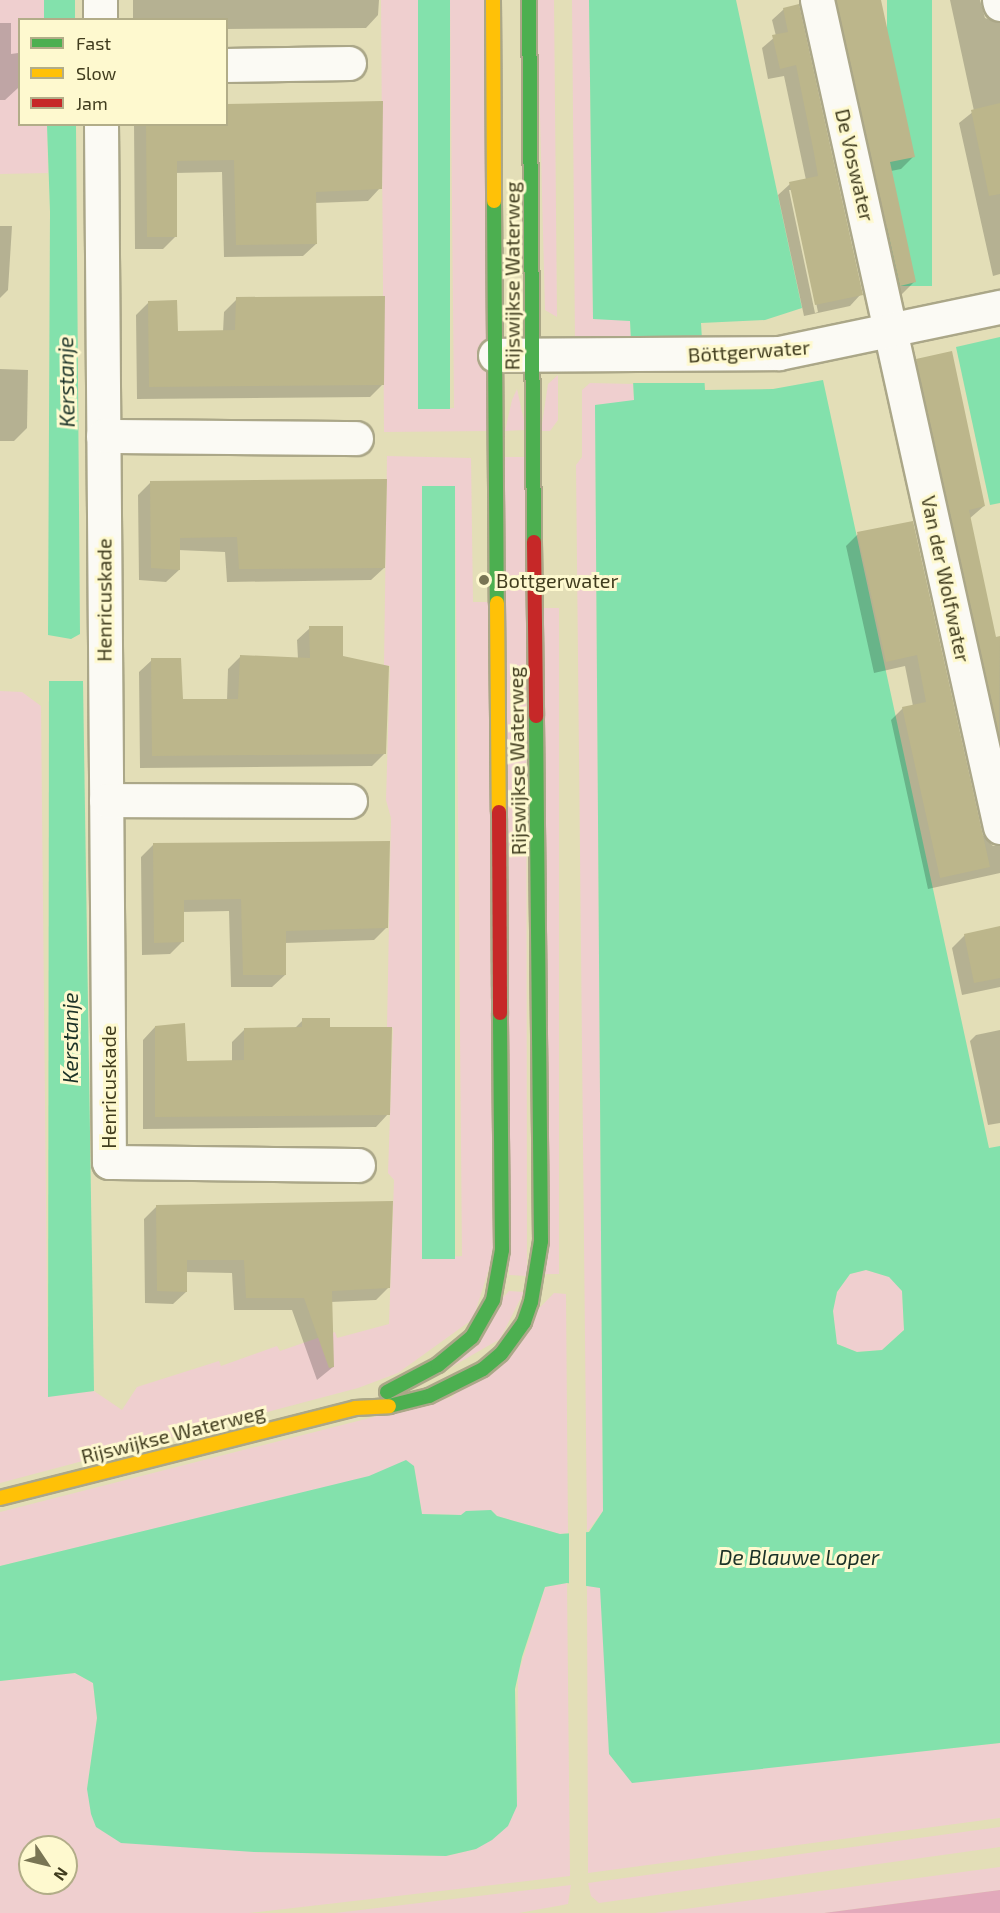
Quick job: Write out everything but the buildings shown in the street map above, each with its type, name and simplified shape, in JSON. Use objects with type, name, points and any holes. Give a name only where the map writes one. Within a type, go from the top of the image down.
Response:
[{"type":"main road","name":"Rijswijkse Waterweg","points":[[356,1408],[438,1365],[472,1337],[493,1300],[501,1260],[493,0]]},
{"type":"main road","name":"Rijswijkse Waterweg","points":[[0,1498],[356,1408],[400,1405],[445,1389],[483,1369],[501,1354],[524,1322],[538,1276],[541,1241],[529,0]]},
{"type":"street","points":[[100,0],[100,18]]},
{"type":"street","name":"De Voswater","points":[[817,0],[892,330]]},
{"type":"street","points":[[228,65],[349,63]]},
{"type":"street","name":"Henricuskade","points":[[100,126],[109,1162],[358,1165]]},
{"type":"street","name":"Böttgerwater","points":[[495,355],[711,355],[796,351],[1000,307]]},
{"type":"street","name":"Van der Wolfwater","points":[[892,330],[1000,827]]},
{"type":"street","points":[[103,436],[356,438]]},
{"type":"street","points":[[106,800],[350,801]]},
{"type":"shaded area","points":[[0,0],[44,0],[44,18],[18,18],[18,126],[47,126],[48,173],[0,174]]},
{"type":"shaded area","points":[[381,0],[418,0],[421,408],[437,409],[454,408],[450,0],[484,0],[488,431],[384,432]]},
{"type":"shaded area","points":[[537,0],[554,0],[557,317],[545,310]]},
{"type":"shaded area","points":[[572,0],[589,0],[593,318],[630,321],[631,342],[575,343]]},
{"type":"shaded area","points":[[558,375],[558,420],[550,431],[541,431],[548,384]]},
{"type":"shaded area","points":[[590,383],[633,384],[634,401],[595,405],[603,1511],[587,1532],[576,465],[582,457],[582,390]]},
{"type":"shaded area","points":[[517,389],[526,430],[505,431],[512,400]]},
{"type":"shaded area","points":[[387,456],[471,458],[473,602],[489,602],[496,1247],[473,1319],[398,1373],[358,1388],[0,1483],[0,691],[22,692],[41,706],[48,1396],[94,1391],[122,1410],[137,1387],[219,1361],[221,1366],[277,1346],[280,1351],[335,1332],[337,1338],[389,1324],[394,1180],[388,1173],[393,1028],[387,1027],[391,818],[386,800],[390,666],[384,665]],"holes":[[[423,486],[455,487],[462,1256],[430,1258]]]},
{"type":"shaded area","points":[[503,457],[526,457],[527,1276],[509,1275]]},
{"type":"shaded area","points":[[543,608],[559,608],[559,1274],[543,1274]]},
{"type":"shaded area","points":[[866,1270],[890,1277],[902,1291],[904,1330],[882,1350],[857,1352],[837,1344],[833,1311],[837,1292],[850,1274]]},
{"type":"shaded area","points":[[509,1291],[524,1292],[500,1339],[427,1381]]},
{"type":"shaded area","points":[[554,1293],[566,1294],[568,1533],[560,1534],[497,1516],[491,1510],[461,1515],[422,1514],[414,1466],[0,1566],[0,1512],[452,1397]]},
{"type":"shaded area","points":[[567,1583],[570,1876],[249,1913],[0,1913],[0,1681],[75,1673],[93,1683],[97,1718],[87,1789],[254,1852],[446,1856],[476,1849],[517,1806],[518,1675],[545,1587]]},
{"type":"shaded area","points":[[587,1583],[601,1587],[610,1754],[632,1782],[1000,1743],[1000,1818],[588,1873]]},
{"type":"shaded area","points":[[1000,1827],[1000,1847],[599,1903],[591,1896],[588,1883]]},
{"type":"shaded area","points":[[1000,1867],[1000,1890],[824,1913],[655,1913]]},
{"type":"shaded area","points":[[571,1885],[568,1904],[519,1913],[335,1913]]},
{"type":"shaded area","points":[[1000,1890],[1000,1913],[824,1913]]},
{"type":"water","points":[[44,0],[75,0],[75,18],[44,18]]},
{"type":"water","points":[[418,0],[450,0],[450,409],[418,409]]},
{"type":"water","name":"De Blauwe Loper","points":[[589,0],[736,0],[802,308],[765,320],[701,323],[705,390],[773,389],[823,380],[989,1148],[1000,1146],[1000,1743],[632,1783],[609,1754],[600,1588],[567,1583],[545,1587],[522,1657],[515,1689],[517,1806],[508,1826],[492,1840],[476,1849],[446,1856],[254,1852],[121,1843],[96,1827],[91,1814],[87,1789],[97,1718],[93,1683],[75,1673],[0,1681],[0,1566],[369,1476],[406,1460],[414,1466],[422,1514],[461,1515],[466,1511],[491,1510],[497,1516],[560,1534],[589,1532],[603,1511],[595,405],[634,400],[630,321],[593,319]],"holes":[[[866,1270],[889,1277],[902,1291],[904,1330],[882,1350],[857,1352],[837,1344],[833,1311],[837,1292],[850,1274]]]},
{"type":"water","points":[[887,0],[932,0],[932,286],[887,286]]},
{"type":"water","name":"Kerstanje","points":[[47,126],[76,126],[80,634],[71,639],[48,635],[50,212]]},
{"type":"water","points":[[1000,337],[1000,503],[990,505],[956,347]]},
{"type":"water","points":[[422,486],[455,486],[455,1259],[422,1259]]},
{"type":"water","name":"Kerstanje","points":[[49,681],[83,681],[94,1391],[48,1397]]},
{"type":"pier","points":[[628,342],[705,342],[705,383],[628,383]]},
{"type":"pier","points":[[569,1529],[586,1529],[586,1586],[569,1586]]},
{"type":"traffic: fast","points":[[529,0],[534,542]]},
{"type":"traffic: fast","points":[[494,201],[497,603]]},
{"type":"traffic: fast","points":[[389,1406],[429,1396],[483,1369],[501,1354],[524,1322],[531,1302],[541,1241],[536,716]]},
{"type":"traffic: fast","points":[[387,1392],[438,1365],[472,1337],[493,1300],[502,1250],[500,1013]]},
{"type":"traffic: slow","points":[[493,0],[494,201]]},
{"type":"traffic: slow","points":[[497,603],[499,812]]},
{"type":"traffic: slow","points":[[0,1498],[355,1408],[389,1406]]},
{"type":"traffic: jam","points":[[534,542],[536,716]]},
{"type":"traffic: jam","points":[[499,812],[500,1013]]},
{"type":"place","name":"Bottgerwater","points":[[484,580]]}]
